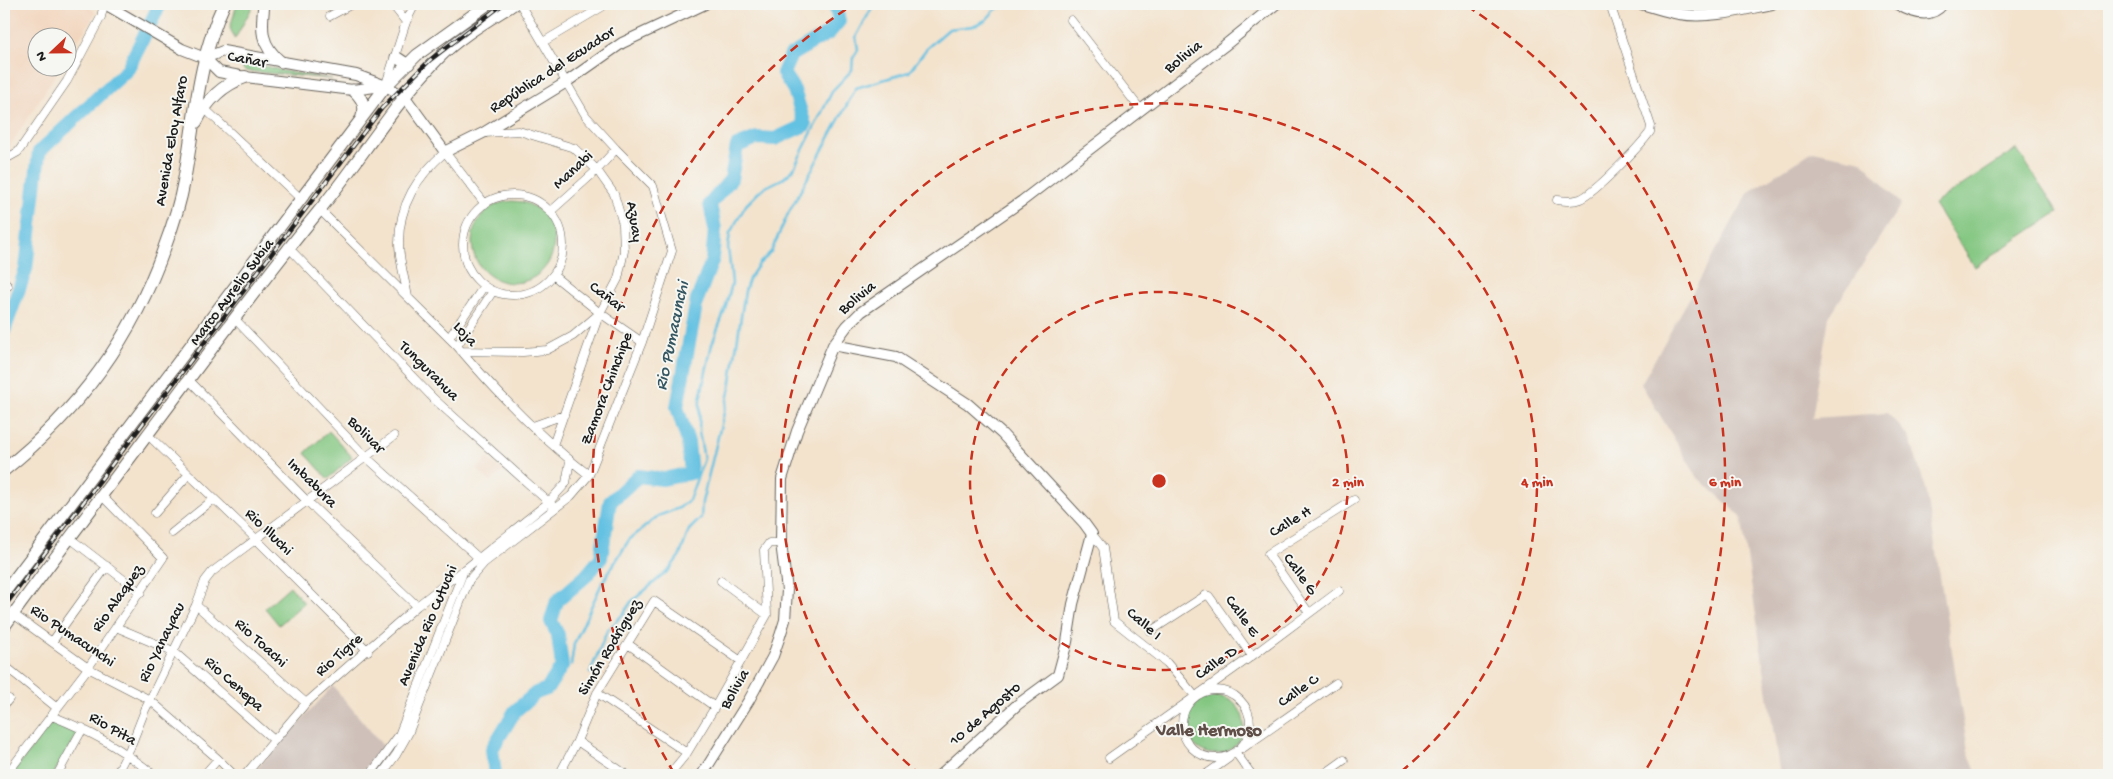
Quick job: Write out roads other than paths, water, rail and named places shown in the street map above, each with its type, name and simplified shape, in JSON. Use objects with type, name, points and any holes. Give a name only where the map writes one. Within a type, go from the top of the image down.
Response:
[{"type":"main road","name":"Avenida Eloy Alfaro","points":[[4,470],[36,444],[66,414],[108,360],[138,313],[153,280],[180,202],[205,58],[211,36],[224,4]]},
{"type":"main road","points":[[264,4],[263,37],[272,54],[281,62]]},
{"type":"main road","name":"Marco Aurelio Subia","points":[[4,593],[386,86],[409,64],[488,4]]},
{"type":"main road","name":"Marco Aurelio Subia","points":[[4,627],[188,379],[288,247],[320,210],[405,96],[440,57],[481,25],[514,4]]},
{"type":"main road","points":[[396,57],[409,64]]},
{"type":"main road","points":[[192,128],[204,108],[227,85],[245,77]]},
{"type":"main road","points":[[353,90],[362,101],[364,111],[362,118]]},
{"type":"street","points":[[330,16],[351,4]]},
{"type":"street","points":[[392,4],[406,22]]},
{"type":"street","points":[[386,86],[406,22],[415,4]]},
{"type":"street","name":"Zamora Chinchipe","points":[[520,4],[586,116],[653,186],[672,248],[642,342],[589,475]]},
{"type":"street","name":"República del Ecuador","points":[[445,152],[483,133],[565,83],[622,43],[705,4]]},
{"type":"street","name":"Bolivia","points":[[702,775],[749,700],[773,656],[780,636],[785,620],[787,590],[780,543],[782,479],[797,431],[833,345],[847,326],[861,312],[1022,201],[1276,4]]},
{"type":"street","points":[[1557,200],[1568,201],[1583,198],[1636,149],[1650,132],[1651,126],[1610,4]]},
{"type":"street","points":[[1641,4],[1679,14],[1704,16],[1772,4]]},
{"type":"street","points":[[1897,4],[1906,10],[1931,14],[1943,4]]},
{"type":"street","points":[[4,157],[9,157],[18,152],[67,81],[108,5],[182,49],[205,58]]},
{"type":"street","points":[[543,42],[602,7]]},
{"type":"street","points":[[1072,20],[1141,110]]},
{"type":"street","name":"Cañar","points":[[386,86],[353,90],[245,77],[219,72],[205,58],[223,51],[356,75],[386,86],[405,96],[485,204]]},
{"type":"street","points":[[204,108],[301,199]]},
{"type":"street","name":"Azuay","points":[[459,348],[522,352],[547,350],[574,336],[600,313],[618,279],[624,250],[623,224],[614,194],[597,170],[574,148],[519,131],[483,133]]},
{"type":"street","name":"Manabi","points":[[550,212],[597,170],[616,149]]},
{"type":"street","points":[[408,297],[399,244],[403,212],[413,189],[426,169],[445,152]]},
{"type":"street","points":[[501,196],[519,196],[536,201],[550,212],[560,226],[563,243],[561,260],[554,276],[540,288],[523,295],[504,295],[484,286],[468,268],[463,245],[469,222],[485,204],[501,196]]},
{"type":"street","name":"Loja","points":[[320,210],[459,348],[472,365],[533,426],[570,461],[589,475]]},
{"type":"street","name":"Tungurahua","points":[[288,247],[434,399],[555,508]]},
{"type":"street","name":"Cañar","points":[[554,276],[600,313],[642,342]]},
{"type":"street","points":[[449,338],[484,286]]},
{"type":"street","points":[[459,348],[493,291]]},
{"type":"street","points":[[553,445],[600,313]]},
{"type":"street","name":"Bolivar","points":[[235,319],[366,457],[481,560]]},
{"type":"street","points":[[833,345],[896,357],[968,404],[1002,434],[1092,534]]},
{"type":"street","name":"Imbabura","points":[[188,379],[306,500],[417,606]]},
{"type":"street","points":[[533,426],[564,415]]},
{"type":"street","name":"Rio Illuchi","points":[[148,435],[368,651]]},
{"type":"street","points":[[256,539],[394,436]]},
{"type":"street","name":"Avenida Rio Cutuchi","points":[[381,775],[396,755],[408,734],[469,580],[481,560],[549,502],[566,483],[570,461]]},
{"type":"street","points":[[155,513],[188,475]]},
{"type":"street","name":"Avenida Rio Cutuchi","points":[[370,775],[399,735],[464,570],[571,496],[589,475]]},
{"type":"street","name":"Rio Alaquez","points":[[6,775],[88,668],[141,593],[163,558],[102,496]]},
{"type":"street","points":[[172,533],[214,499]]},
{"type":"street","name":"Calle H","points":[[1268,554],[1354,500]]},
{"type":"street","name":"10 de Agosto","points":[[940,775],[1017,705],[1053,680],[1061,669],[1074,604],[1092,534]]},
{"type":"street","name":"Calle I","points":[[1092,534],[1103,548],[1114,621],[1166,663],[1195,696]]},
{"type":"street","points":[[71,539],[141,593]]},
{"type":"street","name":"Rio Yanayacu","points":[[116,775],[196,605],[205,581],[212,572],[256,539]]},
{"type":"street","points":[[669,775],[687,753],[767,615],[764,550],[769,543],[780,543]]},
{"type":"street","name":"Calle G","points":[[1268,554],[1309,613]]},
{"type":"street","points":[[52,642],[107,566]]},
{"type":"street","name":"Rio Tigre","points":[[245,775],[306,703],[368,651],[417,606],[464,570]]},
{"type":"street","points":[[720,581],[767,615]]},
{"type":"street","name":"Calle D","points":[[1108,758],[1252,656],[1339,591]]},
{"type":"street","name":"Calle E","points":[[1151,631],[1206,595],[1209,596],[1252,656]]},
{"type":"street","name":"Simón Rodriguez","points":[[559,775],[577,741],[597,693],[654,601],[741,661]]},
{"type":"street","name":"Rio Toachi","points":[[196,605],[306,703]]},
{"type":"street","name":"Rio Pumacunchi","points":[[13,614],[88,668],[150,700],[234,775]]},
{"type":"street","name":"Rio Cenepa","points":[[116,627],[174,651],[274,740]]},
{"type":"street","points":[[628,644],[715,707]]},
{"type":"street","points":[[4,665],[57,708]]},
{"type":"street","name":"Calle C","points":[[1204,775],[1336,682]]},
{"type":"street","points":[[1214,690],[1233,694],[1241,700],[1250,718],[1250,728],[1247,738],[1236,753],[1218,759],[1208,758],[1192,748],[1182,731],[1182,721],[1184,712],[1195,696],[1214,690]]},
{"type":"street","points":[[597,693],[687,753]]},
{"type":"street","name":"Rio Pita","points":[[52,716],[83,728],[127,753],[154,775]]},
{"type":"street","points":[[57,775],[83,728]]},
{"type":"street","points":[[577,741],[627,775]]},
{"type":"street","points":[[1236,753],[1252,775]]},
{"type":"street","points":[[204,775],[218,759]]},
{"type":"street","points":[[1323,775],[1344,760]]},
{"type":"waterway","points":[[4,331],[26,269],[39,152],[127,70],[160,4]]},
{"type":"waterway","name":"Rio Pumacunchi","points":[[495,775],[492,749],[515,711],[536,693],[547,689],[562,666],[558,635],[551,621],[557,601],[586,576],[601,558],[610,502],[638,476],[663,479],[691,473],[688,442],[677,407],[697,300],[712,261],[715,229],[710,204],[731,179],[737,146],[757,138],[775,139],[805,125],[794,90],[783,73],[791,55],[829,33],[839,21],[835,4]]},
{"type":"waterway","points":[[571,665],[574,644],[602,583],[629,540],[658,516],[679,508],[689,500],[704,459],[699,432],[700,399],[712,344],[725,310],[732,283],[728,247],[730,233],[746,205],[762,189],[784,178],[793,170],[833,90],[852,70],[853,58],[858,50],[856,37],[874,4]]},
{"type":"waterway","points":[[590,673],[607,631],[624,613],[631,602],[669,570],[680,555],[689,530],[701,518],[702,502],[730,388],[745,291],[749,279],[759,264],[771,252],[788,214],[856,88],[909,72],[927,48],[949,29],[973,26],[986,20],[995,10],[1005,4]]},
{"type":"railway","points":[[4,607],[382,108],[430,60],[503,4]]},
{"type":"district","name":"Valle Hermoso","points":[[1209,731]]}]
